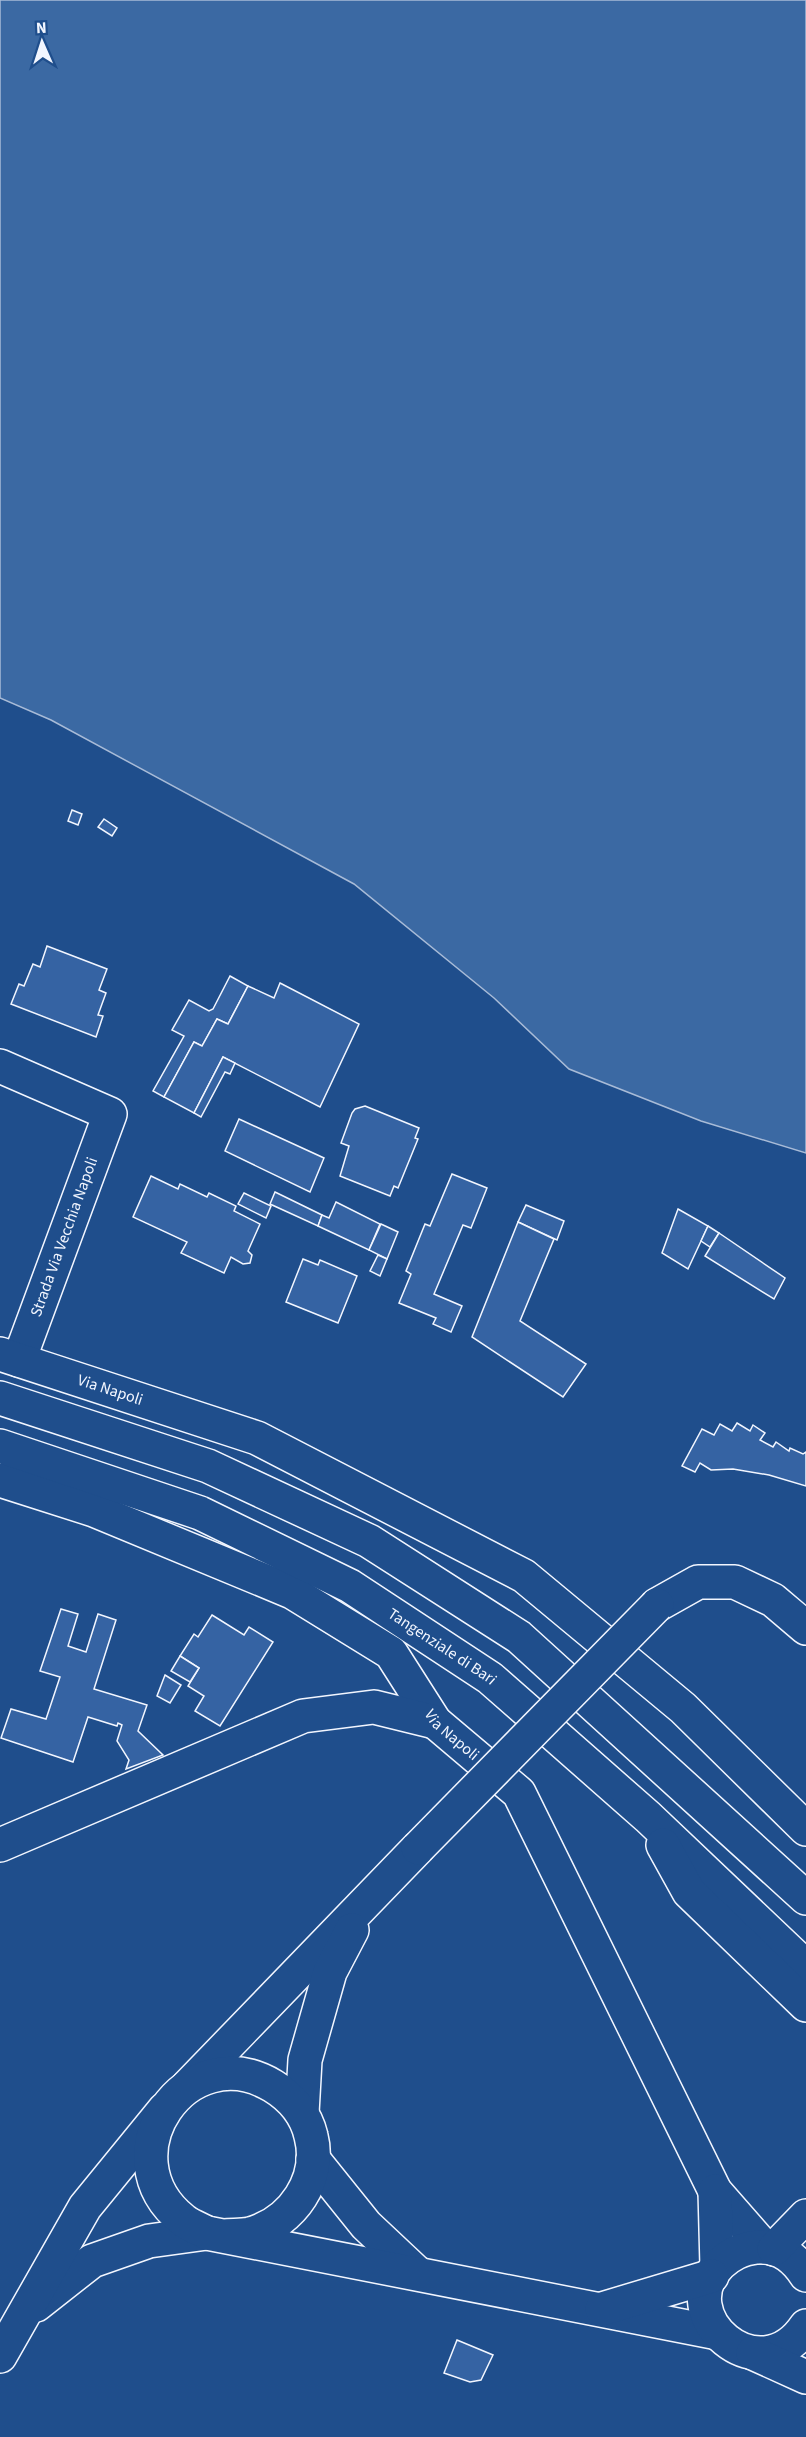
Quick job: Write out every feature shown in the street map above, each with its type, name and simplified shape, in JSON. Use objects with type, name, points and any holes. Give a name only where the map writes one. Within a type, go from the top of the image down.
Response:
[{"type":"main road","name":"Strada Via Vecchia Napoli","points":[[0,1066],[110,1114],[10,1357]]},
{"type":"main road","name":"Via Napoli","points":[[10,1357],[256,1438],[524,1576],[683,1708],[806,1829]]},
{"type":"main road","points":[[0,1398],[208,1466],[369,1541],[519,1637],[806,1898]]},
{"type":"main road","name":"Tangenziale di Bari","points":[[0,1446],[200,1513],[350,1586],[490,1678],[648,1817],[806,1967]]},
{"type":"main road","name":"Via Napoli","points":[[0,1480],[94,1510],[292,1592],[391,1653],[435,1722],[519,1792],[716,2191],[769,2248],[793,2259],[806,2275]]},
{"type":"main road","points":[[0,2356],[85,2206],[176,2097],[367,1899],[657,1605],[698,1582],[735,1582],[772,1600],[806,1628]]},
{"type":"main road","points":[[0,1845],[303,1716],[374,1707],[435,1722]]},
{"type":"main road","points":[[648,1817],[689,1892],[806,2005]]},
{"type":"main road","points":[[302,2113],[305,2060],[330,1972],[367,1899]]},
{"type":"main road","points":[[25,2313],[92,2261],[149,2241],[215,2234],[249,2234],[274,2224],[294,2208],[308,2185],[313,2159],[311,2136],[302,2113],[285,2094],[262,2080],[237,2074],[211,2077],[176,2097],[154,2130],[150,2156],[154,2180],[166,2204],[184,2221],[215,2234],[718,2333],[733,2347],[753,2353],[806,2377]]},
{"type":"main road","points":[[313,2159],[366,2225],[416,2272]]},
{"type":"main road","name":"Via Napoli","points":[[716,2191],[714,2271],[706,2302],[711,2324],[718,2333]]},
{"type":"main road","points":[[597,2311],[714,2271],[730,2255],[739,2251],[769,2248],[806,2216]]},
{"type":"main road","points":[[753,2353],[783,2348],[793,2342],[806,2326]]},
{"type":"water","points":[[0,0],[806,0],[806,1153],[701,1121],[569,1069],[494,998],[354,884],[51,720],[0,698]]},
{"type":"building","points":[[72,810],[82,814],[78,825],[68,821]]},
{"type":"building","points":[[104,819],[117,828],[112,836],[98,827]]},
{"type":"building","points":[[47,946],[107,969],[99,990],[106,993],[98,1015],[103,1016],[96,1037],[11,1004],[19,984],[24,986],[33,964],[40,967]]},
{"type":"building","points":[[230,976],[248,986],[228,1024],[217,1019],[202,1046],[194,1042],[164,1097],[153,1091],[184,1036],[172,1030],[189,1000],[209,1011],[213,1009]]},
{"type":"building","points":[[280,983],[359,1024],[320,1107],[223,1057],[194,1113],[164,1097],[194,1042],[202,1046],[217,1019],[228,1024],[248,986],[274,998]]},
{"type":"building","points":[[223,1057],[235,1063],[230,1074],[225,1072],[201,1117],[194,1113]]},
{"type":"building","points":[[365,1106],[419,1128],[415,1138],[418,1139],[398,1188],[394,1186],[390,1196],[340,1176],[349,1146],[341,1143],[352,1113],[355,1109]]},
{"type":"building","points":[[239,1119],[324,1158],[310,1192],[225,1151]]},
{"type":"building","points":[[452,1174],[487,1188],[471,1228],[463,1225],[434,1294],[462,1306],[451,1332],[433,1324],[436,1318],[399,1303],[411,1274],[406,1271],[425,1224],[430,1226]]},
{"type":"building","points":[[151,1176],[178,1189],[180,1184],[207,1197],[209,1193],[236,1206],[234,1211],[260,1224],[248,1251],[252,1255],[250,1263],[243,1264],[231,1257],[224,1273],[181,1253],[187,1242],[133,1217]]},
{"type":"building","points":[[275,1192],[322,1215],[318,1226],[270,1204]]},
{"type":"building","points":[[244,1193],[271,1206],[266,1218],[238,1204]]},
{"type":"building","points":[[336,1202],[380,1224],[369,1250],[318,1226],[322,1215],[329,1218]]},
{"type":"building","points":[[526,1205],[564,1221],[557,1240],[518,1222]]},
{"type":"building","points":[[678,1209],[708,1226],[688,1269],[662,1253]]},
{"type":"building","points":[[518,1222],[554,1239],[520,1321],[586,1364],[563,1397],[472,1337]]},
{"type":"building","points":[[381,1224],[398,1232],[387,1259],[369,1250]]},
{"type":"building","points":[[708,1226],[719,1233],[710,1247],[701,1241]]},
{"type":"building","points":[[719,1233],[785,1278],[774,1299],[705,1256]]},
{"type":"building","points":[[378,1255],[387,1259],[380,1276],[370,1271]]},
{"type":"building","points":[[303,1259],[318,1265],[320,1260],[357,1276],[338,1323],[286,1302]]},
{"type":"building","points":[[737,1423],[750,1431],[753,1425],[765,1433],[760,1440],[773,1447],[776,1442],[789,1451],[790,1448],[803,1454],[806,1452],[806,1486],[769,1475],[733,1469],[711,1470],[700,1463],[695,1472],[682,1466],[702,1429],[714,1435],[720,1424],[732,1431]]},
{"type":"building","points":[[61,1609],[78,1614],[68,1646],[86,1652],[98,1614],[116,1620],[94,1689],[147,1705],[138,1731],[163,1755],[126,1769],[129,1760],[117,1741],[122,1725],[118,1723],[117,1726],[88,1717],[73,1762],[1,1738],[11,1709],[46,1719],[60,1677],[40,1671]]},
{"type":"building","points":[[212,1615],[244,1635],[249,1627],[273,1642],[220,1726],[195,1711],[204,1696],[188,1686],[199,1668],[180,1656],[194,1634],[198,1637]]},
{"type":"building","points":[[180,1656],[199,1668],[190,1682],[171,1671]]},
{"type":"building","points":[[165,1675],[181,1685],[170,1703],[157,1696]]},
{"type":"building","points":[[457,2340],[493,2355],[481,2380],[470,2382],[444,2373]]}]
